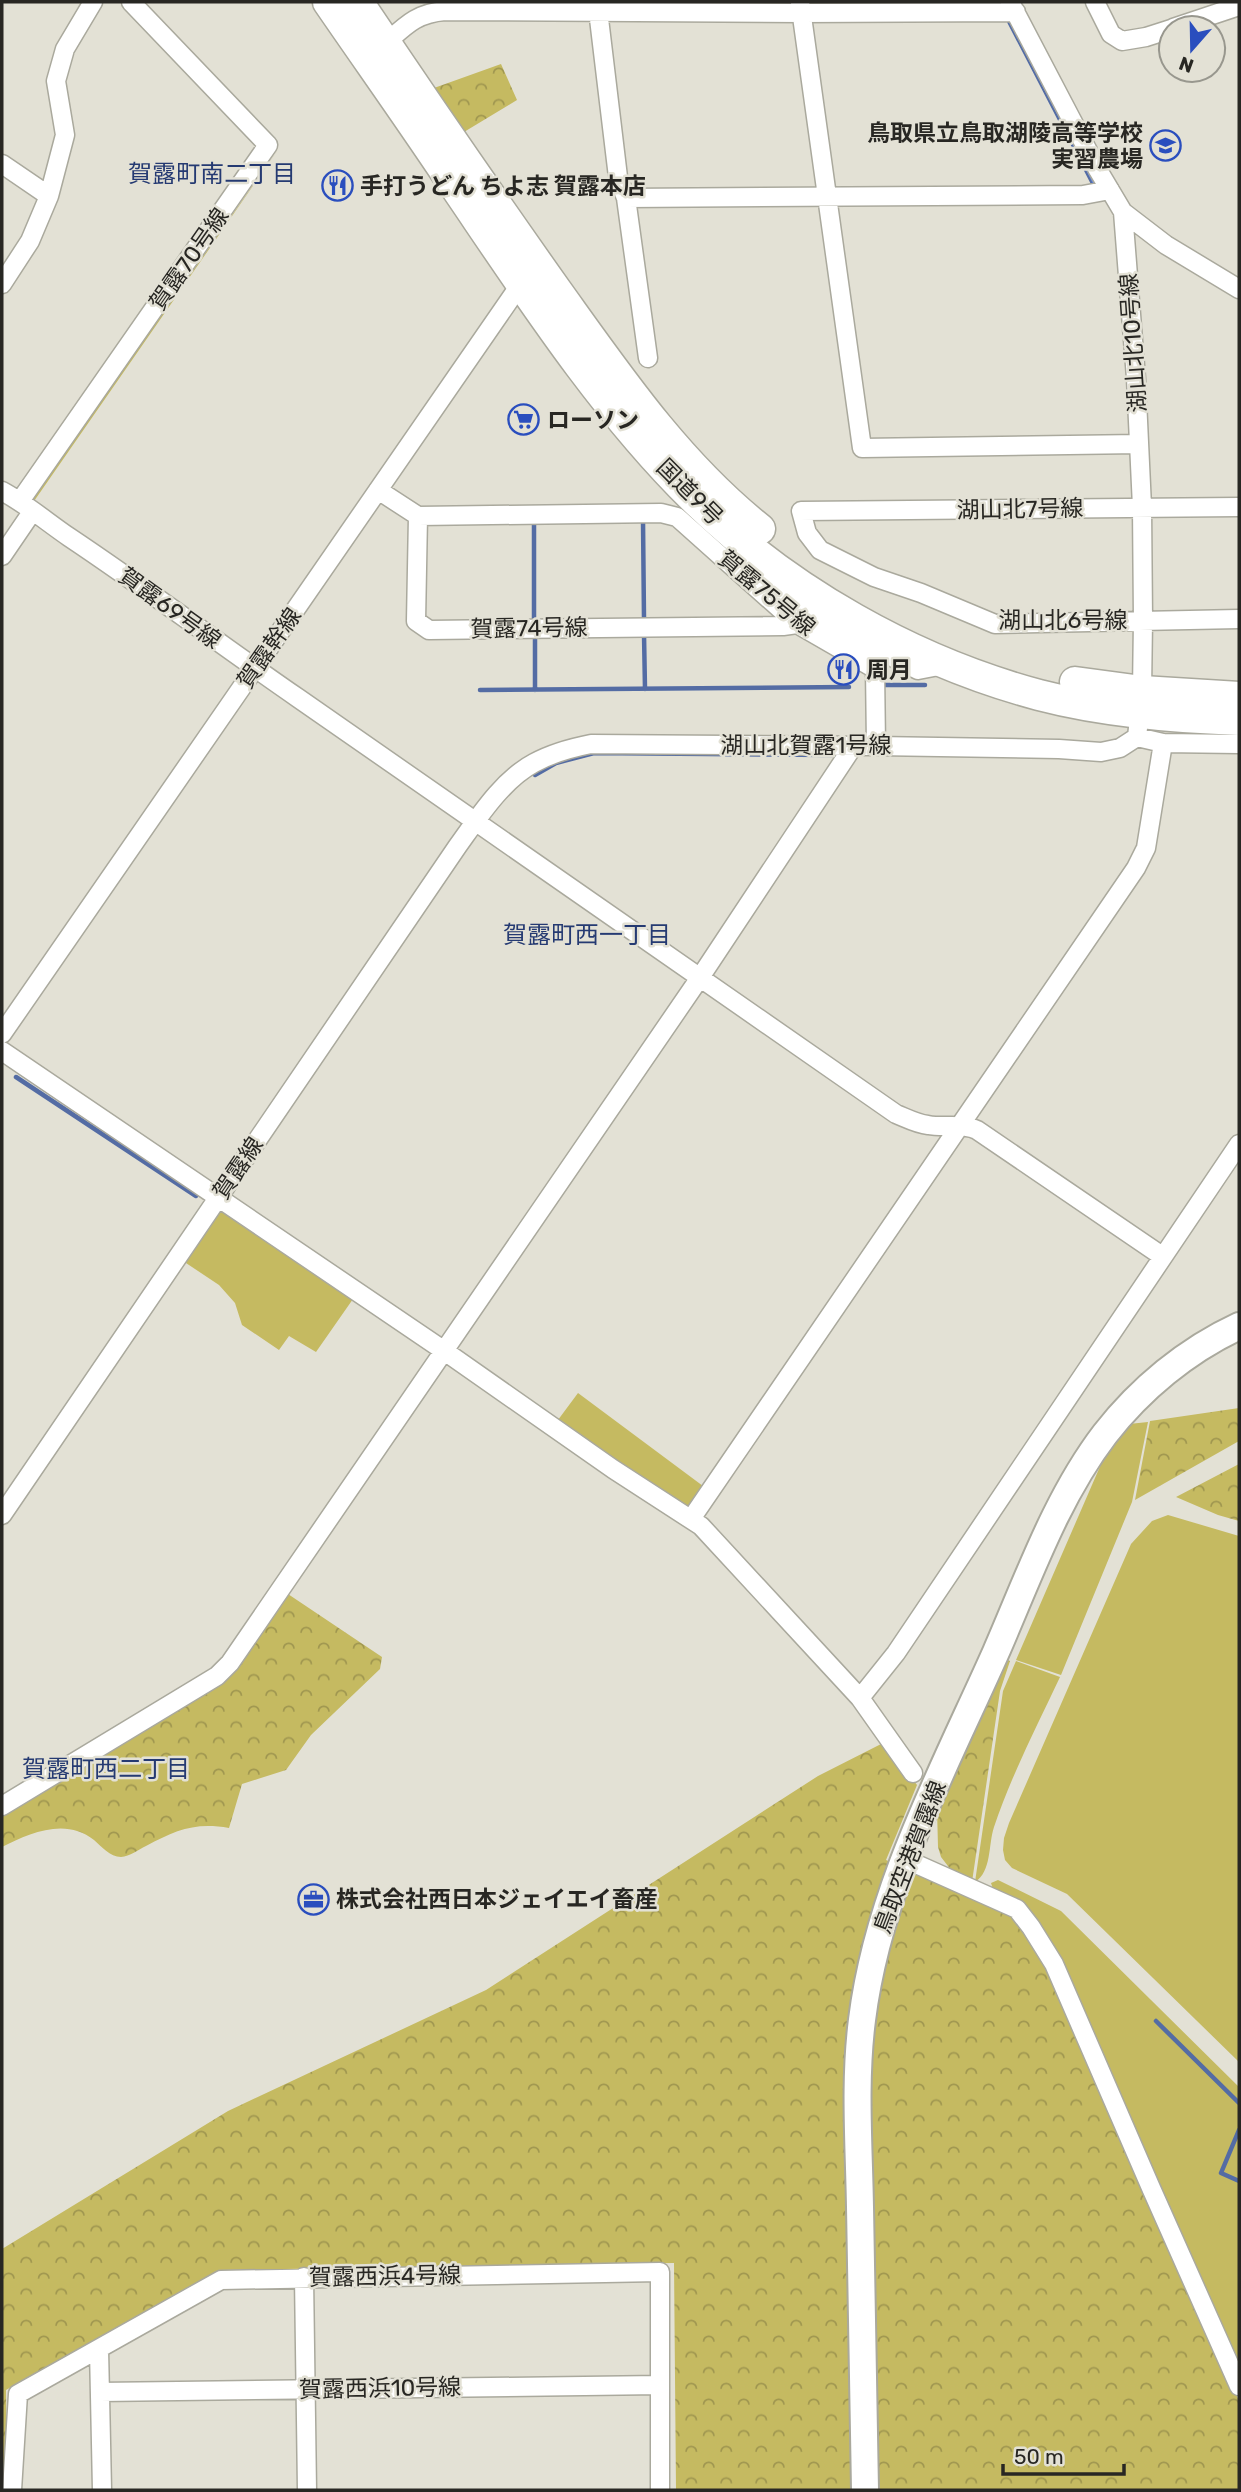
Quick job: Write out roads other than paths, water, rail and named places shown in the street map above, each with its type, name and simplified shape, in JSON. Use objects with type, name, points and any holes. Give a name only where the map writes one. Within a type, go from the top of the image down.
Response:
[{"type":"highway","name":"国道9号","points":[[328,2],[528,273],[670,441],[740,512],[808,566],[881,610],[967,650],[1067,681],[1140,714],[1239,697]]},
{"type":"highway","name":"国道9号","points":[[358,2],[610,403],[644,445],[694,498],[748,545],[809,590],[851,615],[892,638],[951,664],[1038,695],[1086,705],[1140,714],[1239,720]]},
{"type":"main road","name":"鳥取空港賀露線","points":[[865,2490],[859,2044],[873,1955],[891,1896],[1046,1538],[1079,1473],[1116,1421],[1150,1386],[1213,1338],[1239,1326]]},
{"type":"street","points":[[2,284],[30,241],[49,196],[65,135],[56,81],[65,49],[93,2]]},
{"type":"street","name":"賀露70号線","points":[[26,507],[268,145],[131,2]]},
{"type":"street","points":[[1096,2],[1111,34],[1122,41],[1157,33]]},
{"type":"street","points":[[1215,14],[1239,6]]},
{"type":"street","points":[[386,43],[416,17],[431,12],[598,7],[1013,7]]},
{"type":"street","points":[[598,7],[618,177],[626,198],[649,358]]},
{"type":"street","name":"湖山北10号線","points":[[1013,7],[1123,212],[1136,378],[1142,507],[1140,714]]},
{"type":"street","points":[[800,8],[862,448],[1139,444]]},
{"type":"street","points":[[2,164],[49,196]]},
{"type":"street","points":[[626,198],[1083,195],[1110,190]]},
{"type":"street","points":[[1123,212],[1166,245],[1239,289]]},
{"type":"street","name":"賀露幹線","points":[[2,1034],[528,273]]},
{"type":"street","points":[[378,490],[418,516]]},
{"type":"street","name":"賀露69号線","points":[[2,491],[896,1114],[925,1125],[956,1128],[967,1125],[977,1130],[1162,1255]]},
{"type":"street","points":[[2,556],[26,507]]},
{"type":"street","name":"湖山北7号線","points":[[801,511],[1239,507]]},
{"type":"street","name":"湖山北6号線","points":[[801,511],[807,533],[820,550],[874,577],[922,593],[995,624],[1239,619]]},
{"type":"street","name":"賀露75号線","points":[[418,516],[661,513],[677,517],[803,619],[860,651],[875,669],[876,746]]},
{"type":"street","name":"賀露74号線","points":[[418,516],[416,621],[429,630],[803,619]]},
{"type":"street","points":[[748,545],[769,578],[803,619]]},
{"type":"street","points":[[860,651],[918,670],[951,664]]},
{"type":"street","points":[[691,1519],[1136,868],[1146,848],[1163,743],[1140,714]]},
{"type":"street","name":"湖山北賀露1号線","points":[[475,822],[510,780],[532,763],[562,750],[591,744],[1059,748],[1101,752],[1120,748],[1140,714]]},
{"type":"street","points":[[1163,743],[1239,744]]},
{"type":"street","points":[[2,1806],[217,1676],[230,1663],[701,976],[853,745]]},
{"type":"street","name":"賀露線","points":[[2,1515],[475,822]]},
{"type":"street","points":[[2,1051],[443,1350],[613,1469],[701,1526],[860,1698],[913,1773]]},
{"type":"street","points":[[860,1698],[896,1653],[1239,1144]]},
{"type":"street","points":[[905,1859],[1017,1909],[1031,1927],[1054,1964],[1239,2386]]},
{"type":"street","name":"賀露西浜4号線","points":[[12,2490],[19,2395],[221,2280],[660,2272],[660,2490]]},
{"type":"street","points":[[304,2277],[307,2490]]},
{"type":"street","points":[[99,2349],[102,2490]]},
{"type":"street","name":"賀露西浜10号線","points":[[100,2392],[660,2385]]},
{"type":"water","points":[[1010,18],[1096,184],[1093,186],[1007,20]]},
{"type":"waterway","points":[[534,520],[534,620]]},
{"type":"waterway","points":[[643,520],[644,619]]},
{"type":"waterway","points":[[644,634],[645,689]]},
{"type":"waterway","points":[[535,636],[535,690]]},
{"type":"waterway","points":[[884,685],[925,685]]},
{"type":"waterway","points":[[480,690],[849,687]]},
{"type":"waterway","points":[[535,775],[556,763],[594,753],[836,755]]},
{"type":"waterway","points":[[16,1077],[196,1196]]},
{"type":"waterway","points":[[1156,2021],[1239,2103]]},
{"type":"waterway","points":[[1239,2130],[1221,2173],[1239,2181]]},
{"type":"place","name":"鳥取県立鳥取湖陵高等学校 実習農場","points":[[1166,146]]},
{"type":"place","name":"手打うどん ちよ志 賀露本店","points":[[337,186]]},
{"type":"place","name":"ローソン","points":[[524,420]]},
{"type":"place","name":"周月","points":[[843,670]]},
{"type":"place","name":"株式会社西日本ジェイエイ畜産","points":[[313,1899]]},
{"type":"district","name":"賀露町南二丁目","points":[[212,174]]},
{"type":"district","name":"賀露町西一丁目","points":[[587,935]]},
{"type":"district","name":"賀露町西二丁目","points":[[106,1769]]}]
